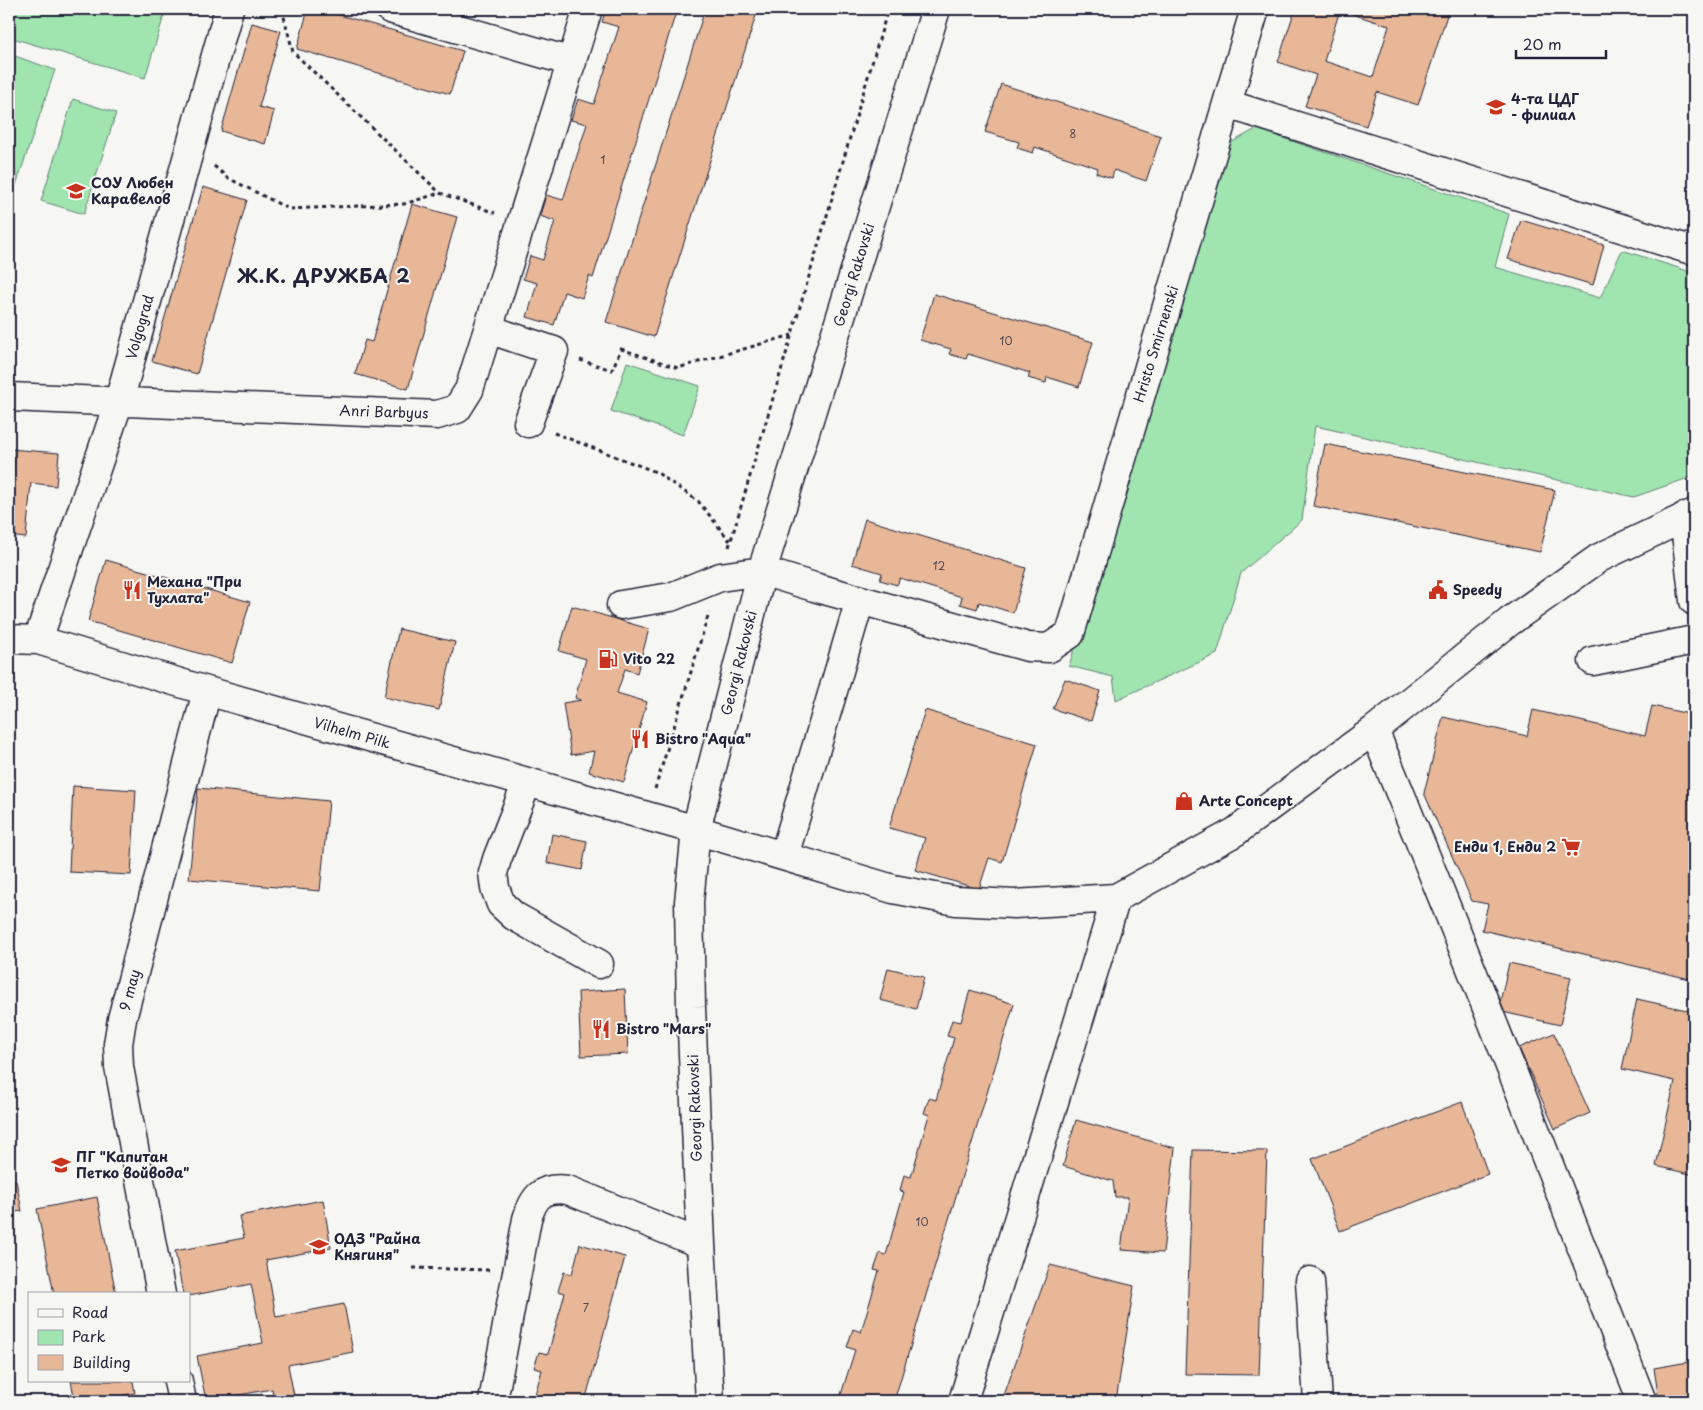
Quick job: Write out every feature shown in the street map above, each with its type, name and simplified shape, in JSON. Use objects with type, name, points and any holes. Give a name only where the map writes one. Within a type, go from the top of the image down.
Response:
[{"type":"street","name":"Volgograd","points":[[38,640],[119,401],[229,9]]},
{"type":"street","points":[[390,9],[572,62]]},
{"type":"street","name":"Anri Barbyus","points":[[9,397],[437,415],[457,409],[469,390],[588,9]]},
{"type":"street","name":"Georgi Rakovski","points":[[710,1401],[691,1006],[689,902],[696,830],[762,570],[936,9]]},
{"type":"street","name":"Hristo Smirnenski","points":[[762,570],[860,600],[1028,647],[1049,648],[1070,634],[1255,9]]},
{"type":"street","points":[[1227,104],[1693,244]]},
{"type":"street","points":[[488,329],[554,351],[528,423]]},
{"type":"street","points":[[964,1401],[1116,898],[1235,832],[1374,730],[1509,622],[1599,558],[1689,515],[1694,600]]},
{"type":"street","points":[[621,605],[670,597],[720,577],[762,570]]},
{"type":"street","points":[[784,856],[860,600]]},
{"type":"street","name":"Vilhelm Pilk","points":[[9,639],[38,640],[207,691],[696,830],[893,889],[956,901],[1014,904],[1116,898]]},
{"type":"street","points":[[1594,661],[1694,640]]},
{"type":"street","name":"9 may","points":[[161,1292],[119,1067],[118,1044],[122,1019],[207,691]]},
{"type":"street","points":[[1374,730],[1492,1018],[1642,1401]]},
{"type":"street","points":[[527,782],[497,858],[493,873],[495,888],[501,904],[514,916],[599,964]]},
{"type":"street","points":[[492,1401],[531,1206],[539,1195],[555,1188],[568,1190],[701,1244]]},
{"type":"street","points":[[1310,1282],[1318,1401]]},
{"type":"street","points":[[178,1382],[182,1401]]},
{"type":"path","points":[[282,9],[293,52],[440,193],[522,222]]},
{"type":"path","points":[[647,816],[720,577],[888,9]]},
{"type":"path","points":[[191,145],[228,178],[289,209],[404,204],[440,193]]},
{"type":"path","points":[[612,370],[621,348],[678,368],[792,335]]},
{"type":"path","points":[[528,423],[656,472],[698,500],[730,541]]},
{"type":"path","points":[[414,1268],[518,1271]]},
{"type":"green space","points":[[17,9],[166,9],[145,78],[9,37]]},
{"type":"green space","points":[[9,54],[55,70],[13,194],[9,192]]},
{"type":"green space","points":[[73,99],[116,113],[84,214],[41,201]]},
{"type":"green space","points":[[1256,129],[1509,214],[1495,267],[1600,298],[1622,250],[1694,273],[1694,306],[1690,323],[1694,325],[1694,476],[1634,497],[1315,426],[1302,520],[1241,573],[1217,654],[1116,700],[1113,677],[1069,666],[1225,146]]},
{"type":"green space","points":[[627,362],[700,386],[683,435],[611,411]]},
{"type":"building","points":[[308,9],[319,9],[463,51],[450,94],[297,49]]},
{"type":"building","points":[[606,9],[677,9],[593,278],[589,276],[582,298],[564,292],[554,325],[527,317],[537,283],[523,279],[530,256],[543,260],[555,221],[540,216],[546,195],[563,200],[587,124],[571,120],[578,99],[594,104],[619,27],[602,22]]},
{"type":"building","points":[[705,9],[758,9],[654,337],[606,322]]},
{"type":"building","points":[[1295,9],[1449,9],[1418,105],[1377,92],[1366,126],[1305,106],[1316,75],[1278,62]],"holes":[[[1340,10],[1389,26],[1373,77],[1324,61]]]},
{"type":"building","points":[[252,23],[281,31],[259,107],[274,111],[265,144],[221,131]]},
{"type":"building","points":[[1001,84],[1161,136],[1146,181],[1114,170],[1112,178],[1096,173],[1098,168],[1035,147],[1033,153],[1017,148],[1019,142],[985,132]]},
{"type":"building","points":[[203,187],[247,200],[197,374],[152,361]]},
{"type":"building","points":[[412,204],[457,217],[408,389],[355,374],[365,340],[372,342]]},
{"type":"building","points":[[1521,220],[1604,245],[1593,285],[1508,259]]},
{"type":"building","points":[[934,294],[1093,342],[1079,387],[1047,377],[1046,383],[1028,378],[1030,373],[968,354],[966,359],[949,354],[951,349],[920,340]]},
{"type":"building","points":[[1325,444],[1555,490],[1540,552],[1313,506]]},
{"type":"building","points":[[9,449],[59,453],[56,486],[31,483],[26,538],[9,536]]},
{"type":"building","points":[[865,519],[1026,568],[1013,613],[979,602],[977,609],[960,604],[962,597],[900,578],[897,585],[880,580],[882,573],[852,564]]},
{"type":"building","points":[[106,560],[250,602],[232,663],[88,621]]},
{"type":"building","points":[[572,606],[649,629],[637,673],[625,669],[617,693],[647,702],[624,782],[589,772],[594,751],[571,755],[563,703],[581,700],[575,698],[586,659],[559,651]]},
{"type":"building","points":[[399,629],[455,642],[439,710],[384,697]]},
{"type":"building","points":[[1065,679],[1100,691],[1091,721],[1053,709]]},
{"type":"building","name":"Енди 1, Енди 2","points":[[1652,706],[1694,715],[1694,980],[1482,930],[1488,904],[1472,901],[1424,793],[1443,717],[1527,736],[1533,710],[1645,736]]},
{"type":"building","points":[[925,710],[1037,744],[1002,862],[989,858],[979,889],[915,870],[925,838],[889,828]]},
{"type":"building","points":[[73,786],[136,790],[131,875],[69,872]]},
{"type":"building","points":[[198,788],[329,801],[320,891],[189,879]]},
{"type":"building","points":[[552,834],[587,841],[582,870],[547,863]]},
{"type":"building","points":[[1509,963],[1571,977],[1560,1025],[1498,1011]]},
{"type":"building","points":[[888,968],[924,977],[916,1009],[880,1000]]},
{"type":"building","points":[[625,989],[628,1054],[581,1056],[578,992]]},
{"type":"building","points":[[970,990],[1014,1004],[894,1401],[839,1401],[855,1350],[847,1347],[853,1329],[861,1332],[879,1271],[874,1270],[880,1253],[886,1255],[904,1192],[900,1191],[904,1175],[911,1177],[929,1115],[924,1113],[929,1098],[936,1100],[954,1038],[947,1036],[952,1020],[961,1022]]},
{"type":"building","points":[[1637,999],[1691,1011],[1694,1008],[1694,1175],[1656,1166],[1675,1081],[1622,1069]]},
{"type":"building","points":[[1554,1033],[1590,1113],[1555,1129],[1519,1048]]},
{"type":"building","points":[[1462,1102],[1488,1174],[1340,1231],[1312,1159]]},
{"type":"building","points":[[1076,1120],[1175,1148],[1163,1253],[1121,1250],[1128,1197],[1115,1197],[1113,1181],[1063,1166]]},
{"type":"building","points":[[1193,1150],[1267,1151],[1259,1375],[1185,1374]]},
{"type":"building","points":[[16,1180],[22,1211],[9,1213],[9,1181]]},
{"type":"building","points":[[97,1197],[116,1292],[54,1292],[37,1209]]},
{"type":"building","points":[[323,1200],[331,1248],[266,1260],[276,1317],[344,1304],[353,1352],[288,1365],[295,1401],[274,1401],[272,1389],[206,1401],[197,1356],[263,1343],[251,1284],[190,1296],[190,1292],[183,1292],[175,1251],[244,1238],[239,1216]]},
{"type":"building","points":[[580,1244],[625,1257],[585,1401],[533,1401],[542,1370],[534,1368],[539,1352],[548,1354],[565,1293],[558,1291],[564,1272],[572,1274]]},
{"type":"building","points":[[1050,1265],[1134,1286],[1116,1401],[1002,1401]]},
{"type":"building","points":[[1694,1361],[1694,1401],[1659,1401],[1654,1368]]},
{"type":"building","points":[[71,1382],[133,1382],[135,1393],[92,1401],[75,1401]]},
{"type":"place","name":"4-та ЦДГ - филиал","points":[[1496,107]]},
{"type":"place","name":"СОУ Любен Каравелов","points":[[76,191]]},
{"type":"place","name":"Механа \"При Тухлата\"","points":[[132,590]]},
{"type":"place","name":"Speedy","points":[[1438,590]]},
{"type":"place","name":"Vito 22","points":[[608,659]]},
{"type":"place","name":"Bistro \"Aqua\"","points":[[640,739]]},
{"type":"place","name":"Arte Concept","points":[[1184,801]]},
{"type":"place","name":"Енди 1, Енди 2","points":[[1571,847]]},
{"type":"place","name":"Bistro \"Mars\"","points":[[601,1029]]},
{"type":"place","name":"ПГ \"Капитан Петко войвода\"","points":[[61,1165]]},
{"type":"place","name":"ОДЗ \"Райна Княгиня\"","points":[[319,1247]]},
{"type":"district","name":"Ж.К. ДРУЖБА 2","points":[[324,276]]}]
